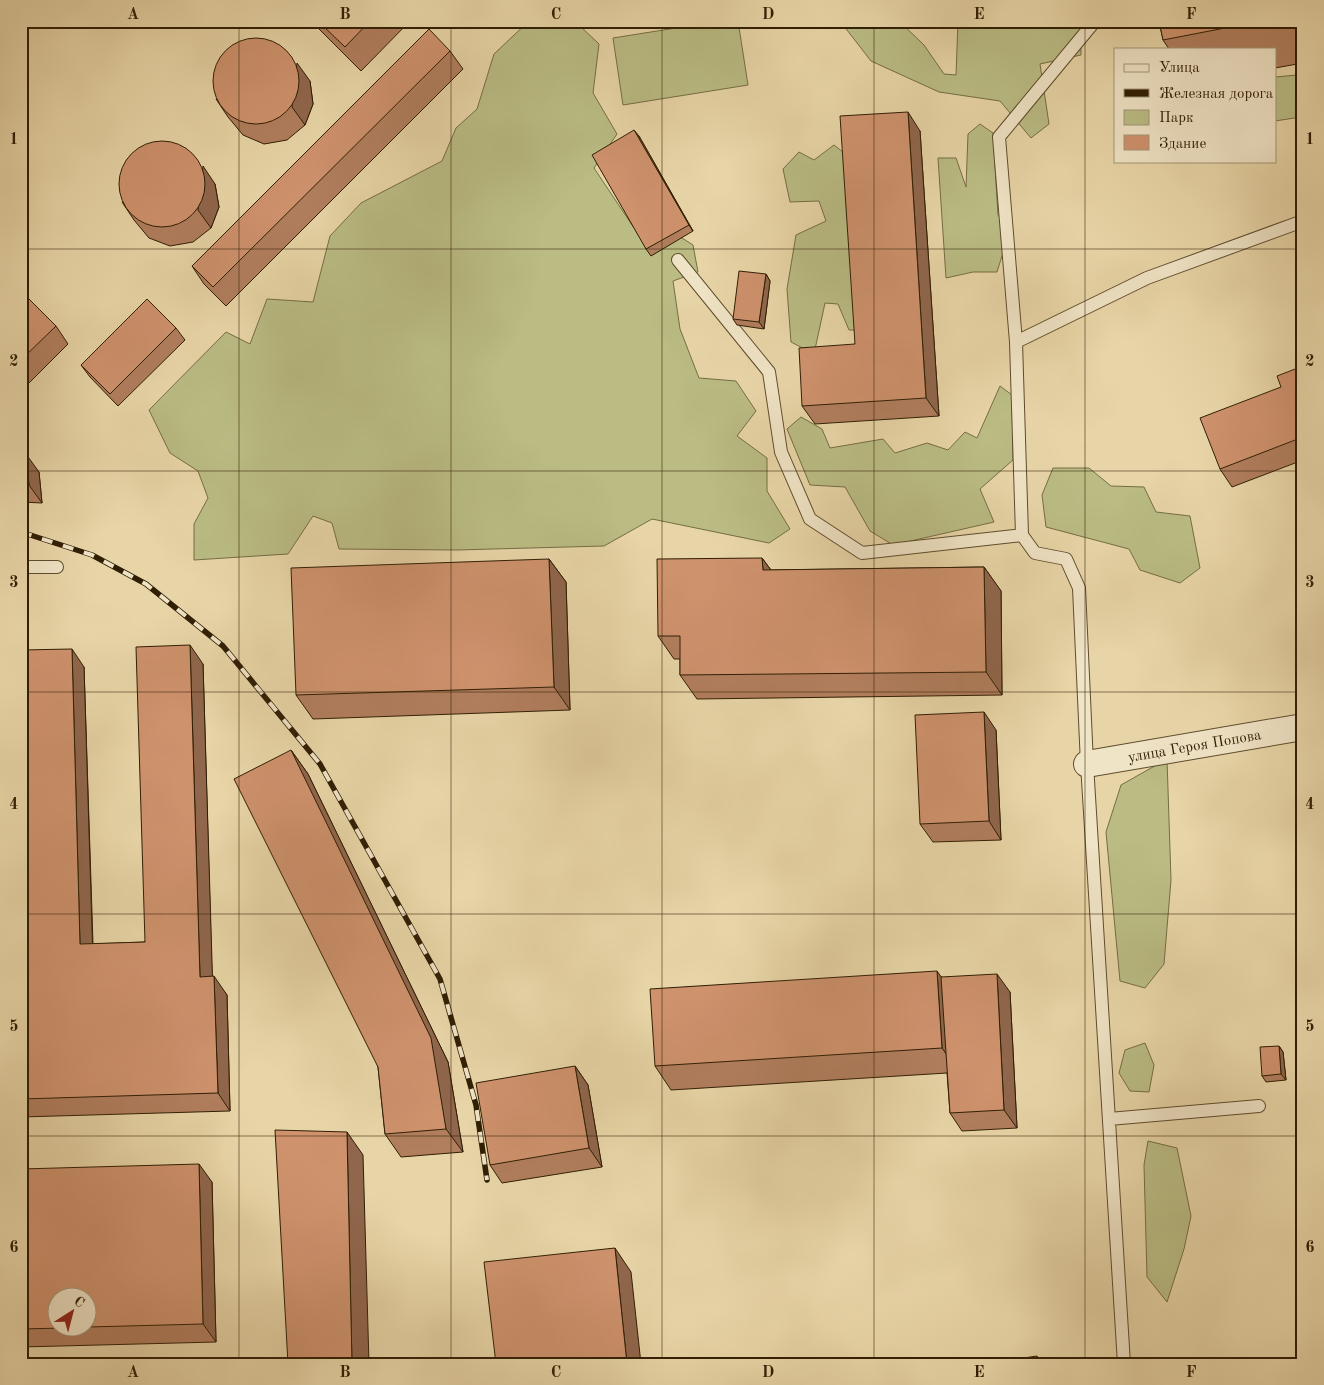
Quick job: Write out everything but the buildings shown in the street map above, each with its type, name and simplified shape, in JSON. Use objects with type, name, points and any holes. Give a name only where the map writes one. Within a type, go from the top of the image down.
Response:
[{"type":"street","name":"улица Героя Попова","points":[[1086,764],[1303,727]]},
{"type":"lane","points":[[1095,21],[999,137],[1016,342],[1022,536],[1035,554],[1066,559],[1079,588],[1086,764],[1124,1364]]},
{"type":"lane","points":[[1016,342],[1147,278],[1303,220]]},
{"type":"lane","points":[[678,260],[769,372],[781,452],[810,519],[862,553],[1022,536]]},
{"type":"lane","points":[[21,567],[57,567]]},
{"type":"lane","points":[[1109,1119],[1260,1106]]},
{"type":"green space","points":[[529,21],[581,21],[579,25],[599,44],[593,93],[617,134],[594,168],[634,228],[668,229],[693,245],[698,272],[673,281],[680,329],[699,378],[736,381],[756,411],[737,436],[767,458],[767,491],[790,529],[769,543],[652,519],[604,546],[457,550],[339,549],[332,523],[313,516],[288,554],[194,560],[194,524],[208,498],[198,471],[170,453],[149,410],[226,332],[250,344],[267,299],[313,302],[330,236],[361,203],[442,161],[456,128],[477,109],[494,54]]},
{"type":"green space","points":[[720,21],[738,21],[748,85],[623,105],[613,38]]},
{"type":"green space","points":[[840,21],[899,21],[924,45],[944,74],[956,75],[958,21],[1081,21],[1081,55],[1040,64],[1049,124],[1031,138],[1000,101],[939,92],[871,61]]},
{"type":"green space","points":[[1297,75],[1303,84],[1303,115],[1301,117],[1276,121],[1276,77]]},
{"type":"green space","points":[[980,124],[993,133],[998,215],[1010,230],[997,272],[973,272],[946,278],[938,158],[956,158],[966,187],[968,134]]},
{"type":"green space","points":[[834,145],[848,156],[858,330],[849,330],[838,304],[825,303],[814,354],[791,342],[787,289],[796,235],[826,221],[819,201],[790,202],[783,169],[799,152],[814,160]]},
{"type":"green space","points":[[1000,386],[1012,395],[1013,460],[980,489],[994,522],[893,545],[870,531],[845,487],[810,485],[787,429],[801,417],[822,429],[830,448],[883,439],[895,453],[927,443],[948,450],[965,432],[977,438]]},
{"type":"green space","points":[[1053,468],[1089,468],[1111,486],[1144,487],[1156,512],[1190,516],[1200,568],[1180,583],[1140,570],[1129,549],[1046,527],[1042,495]]},
{"type":"green space","points":[[1167,759],[1171,880],[1164,964],[1145,988],[1120,981],[1106,832],[1121,785]]},
{"type":"green space","points":[[1145,1043],[1154,1065],[1149,1092],[1130,1091],[1119,1073],[1125,1050]]},
{"type":"green space","points":[[1148,1141],[1177,1148],[1191,1216],[1184,1249],[1167,1302],[1147,1277],[1144,1165]]},
{"type":"railway","points":[[21,532],[92,555],[146,584],[223,646],[320,764],[440,979],[476,1105],[487,1180]]}]
